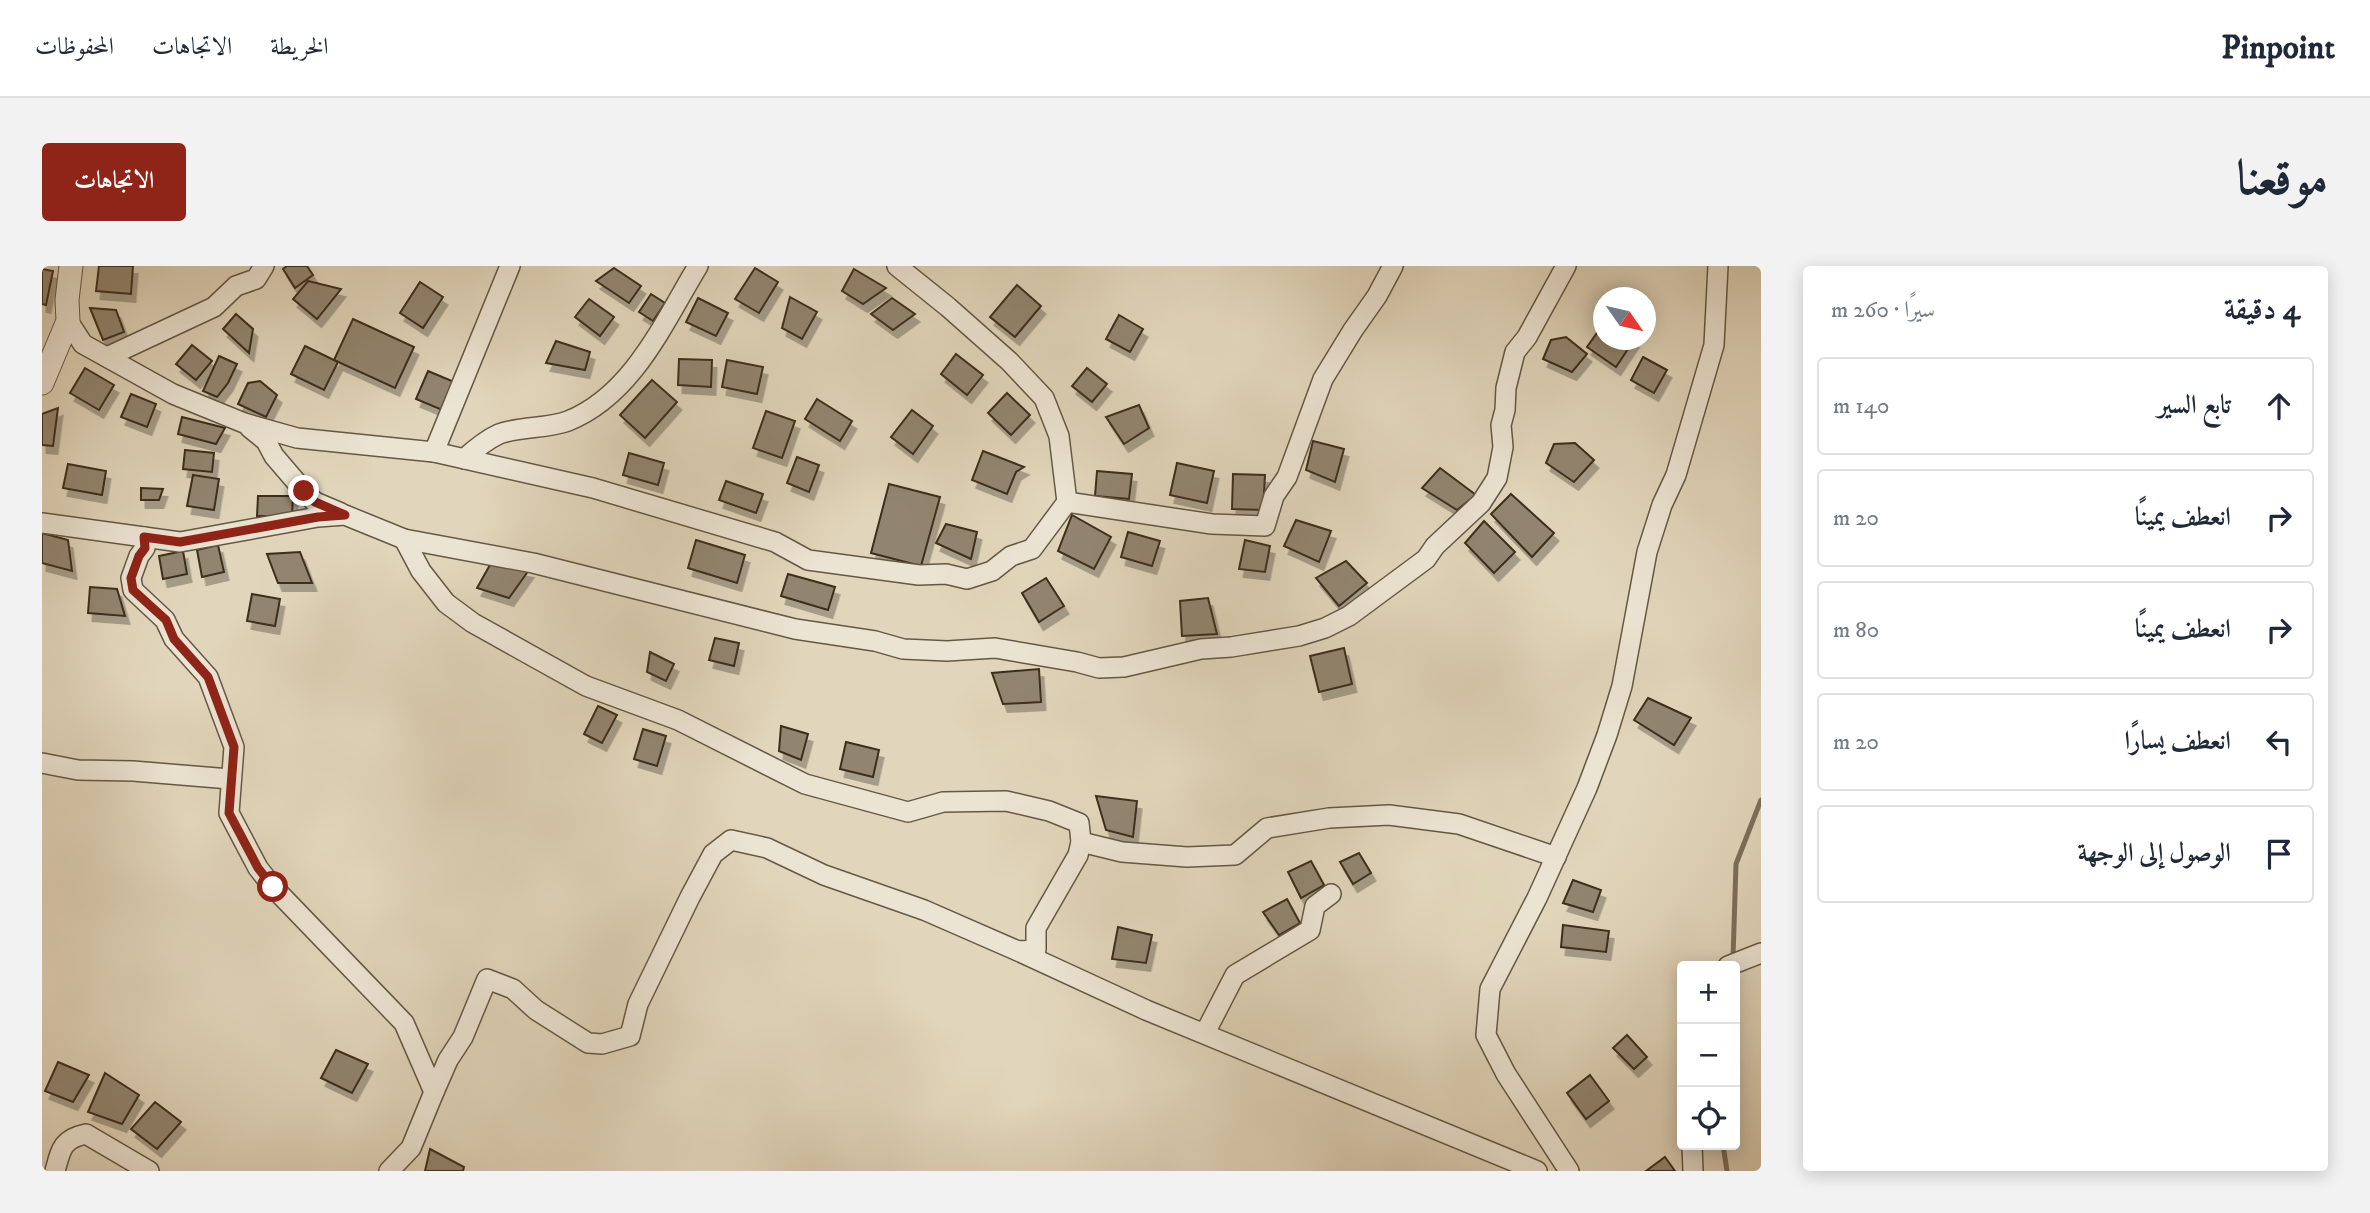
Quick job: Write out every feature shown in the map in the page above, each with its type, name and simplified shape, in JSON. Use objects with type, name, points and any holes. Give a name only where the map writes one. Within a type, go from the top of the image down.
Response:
[{"type":"street","points":[[42,383],[68,321],[67,300],[71,266]]},
{"type":"street","points":[[107,357],[214,307],[236,286],[256,279],[264,266]]},
{"type":"street","points":[[434,452],[510,266]]},
{"type":"street","points":[[464,459],[500,434],[567,421],[603,399],[626,377],[646,352],[698,266]]},
{"type":"street","points":[[68,321],[83,344],[173,394],[244,423],[297,438],[434,452],[593,488],[775,542],[808,560],[919,575],[946,574],[967,579],[992,571],[1011,556],[1032,549],[1067,502],[1059,436],[1044,398],[1009,361],[897,266]]},
{"type":"street","points":[[1067,502],[1212,524],[1265,526],[1273,496],[1287,477],[1323,379],[1377,296],[1393,266]]},
{"type":"street","points":[[244,423],[266,441],[274,456],[315,502],[404,539],[533,564],[795,629],[875,641],[903,649],[995,648],[1099,668],[1124,667],[1200,649],[1299,636],[1325,628],[1349,616],[1426,559],[1435,546],[1481,503],[1496,478],[1503,447],[1501,425],[1506,388],[1515,352],[1527,337],[1566,266]]},
{"type":"street","points":[[1569,1171],[1506,1074],[1486,1035],[1490,989],[1556,857],[1587,788],[1607,734],[1622,686],[1647,552],[1662,505],[1676,475],[1714,345],[1718,266]]},
{"type":"street","points":[[42,523],[180,542],[318,517],[345,515]]},
{"type":"street","points":[[144,537],[145,548],[131,578],[133,590],[166,620],[174,639],[208,677],[234,747],[229,813],[258,868],[273,887],[404,1023],[435,1092]]},
{"type":"street","points":[[404,539],[421,571],[446,603],[473,623],[564,675],[688,724],[805,784],[908,812],[943,802],[1006,801],[1049,811],[1079,823],[1082,842],[1078,855],[1036,928],[1036,950],[1018,951]]},
{"type":"street","points":[[42,763],[78,770],[133,771],[190,778],[230,779]]},
{"type":"street","points":[[1082,842],[1122,852],[1187,857],[1235,855],[1267,828],[1329,818],[1389,815],[1459,824],[1556,857]]},
{"type":"street","points":[[389,1171],[411,1148],[448,1060],[463,1037],[487,979],[513,989],[536,1010],[587,1042],[602,1044],[630,1036],[638,1004],[690,897],[713,854],[731,840],[767,848],[824,875],[924,910],[1100,990],[1537,1171]]},
{"type":"street","points":[[1205,1033],[1235,975],[1310,930],[1315,906],[1331,894]]},
{"type":"street","points":[[1740,961],[1761,953]]},
{"type":"street","points":[[55,1171],[60,1150],[71,1137],[86,1134],[149,1171]]},
{"type":"street","points":[[1692,1150],[1693,1171]]},
{"type":"building","points":[[99,266],[133,266],[131,294],[96,291]]},
{"type":"building","points":[[287,266],[307,266],[313,275],[295,288],[283,269]]},
{"type":"building","points":[[614,268],[641,286],[629,303],[596,281]]},
{"type":"building","points":[[755,268],[778,282],[759,313],[735,299]]},
{"type":"building","points":[[42,269],[53,271],[46,305],[42,304]]},
{"type":"building","points":[[854,269],[886,288],[863,304],[842,291]]},
{"type":"building","points":[[308,281],[341,289],[317,319],[293,299]]},
{"type":"building","points":[[420,282],[443,297],[423,328],[400,313]]},
{"type":"building","points":[[1017,285],[1041,306],[1015,337],[990,317]]},
{"type":"building","points":[[651,294],[665,303],[653,321],[639,312]]},
{"type":"building","points":[[790,297],[817,312],[802,339],[782,328]]},
{"type":"building","points":[[698,298],[728,313],[716,336],[686,322]]},
{"type":"building","points":[[892,298],[915,314],[893,330],[871,314]]},
{"type":"building","points":[[589,299],[614,317],[600,336],[575,317]]},
{"type":"building","points":[[90,308],[116,310],[124,332],[103,340]]},
{"type":"building","points":[[236,314],[253,329],[249,353],[223,329]]},
{"type":"building","points":[[1119,315],[1143,329],[1130,352],[1106,339]]},
{"type":"building","points":[[353,319],[414,347],[395,388],[334,360]]},
{"type":"building","points":[[1566,337],[1587,354],[1572,372],[1543,359],[1551,340]]},
{"type":"building","points":[[1593,339],[1593,350],[1627,350],[1616,367],[1587,347]]},
{"type":"building","points":[[556,341],[590,352],[585,370],[546,363]]},
{"type":"building","points":[[192,345],[212,361],[196,380],[176,364]]},
{"type":"building","points":[[305,346],[338,362],[324,390],[291,374]]},
{"type":"building","points":[[956,354],[983,375],[967,395],[941,374]]},
{"type":"building","points":[[219,356],[237,364],[228,383],[217,397],[203,391]]},
{"type":"building","points":[[1643,357],[1667,370],[1654,393],[1631,380]]},
{"type":"building","points":[[679,359],[712,360],[711,387],[678,385]]},
{"type":"building","points":[[727,360],[763,367],[757,394],[722,387]]},
{"type":"building","points":[[85,368],[114,385],[99,410],[70,393]]},
{"type":"building","points":[[1087,368],[1107,384],[1092,402],[1072,386]]},
{"type":"building","points":[[428,371],[459,384],[447,412],[416,399]]},
{"type":"building","points":[[652,380],[677,402],[645,438],[620,415]]},
{"type":"building","points":[[260,381],[277,395],[266,417],[238,404],[248,383]]},
{"type":"building","points":[[1007,393],[1030,415],[1011,435],[988,413]]},
{"type":"building","points":[[131,394],[156,404],[147,427],[121,417]]},
{"type":"building","points":[[817,399],[852,421],[840,441],[805,419]]},
{"type":"building","points":[[1139,405],[1149,428],[1124,444],[1106,417]]},
{"type":"building","points":[[58,408],[53,446],[42,445],[42,414]]},
{"type":"building","points":[[912,410],[933,426],[913,454],[891,437]]},
{"type":"building","points":[[766,411],[795,421],[782,458],[753,448]]},
{"type":"building","points":[[182,417],[225,428],[216,444],[178,434]]},
{"type":"building","points":[[1313,441],[1344,449],[1335,482],[1306,470]]},
{"type":"building","points":[[1575,443],[1594,460],[1574,482],[1546,463],[1554,444]]},
{"type":"building","points":[[185,450],[214,453],[212,472],[183,469]]},
{"type":"building","points":[[983,451],[1024,467],[1016,472],[1007,494],[972,480]]},
{"type":"building","points":[[629,453],[664,463],[658,485],[623,475]]},
{"type":"building","points":[[797,457],[819,465],[809,492],[787,483]]},
{"type":"building","points":[[1177,463],[1214,471],[1207,503],[1170,495]]},
{"type":"building","points":[[68,464],[106,471],[102,495],[63,488]]},
{"type":"building","points":[[1440,468],[1476,495],[1457,510],[1422,488]]},
{"type":"building","points":[[1097,471],[1132,474],[1129,499],[1095,496]]},
{"type":"building","points":[[1233,474],[1265,475],[1263,510],[1232,509]]},
{"type":"building","points":[[193,475],[219,479],[214,510],[187,506]]},
{"type":"building","points":[[726,481],[763,494],[756,513],[719,500]]},
{"type":"building","points":[[889,484],[940,497],[921,566],[871,553]]},
{"type":"building","points":[[141,488],[163,489],[159,500],[141,500]]},
{"type":"building","points":[[1511,494],[1554,533],[1532,557],[1491,514]]},
{"type":"building","points":[[258,496],[293,496],[292,516],[257,516]]},
{"type":"building","points":[[1072,515],[1111,537],[1094,569],[1058,551]]},
{"type":"building","points":[[1296,520],[1331,531],[1319,562],[1284,546]]},
{"type":"building","points":[[1484,521],[1515,552],[1494,573],[1465,543]]},
{"type":"building","points":[[946,524],[977,532],[971,559],[936,543]]},
{"type":"building","points":[[1128,532],[1160,541],[1152,566],[1121,557]]},
{"type":"building","points":[[42,533],[68,540],[72,571],[42,563]]},
{"type":"building","points":[[696,540],[745,555],[737,583],[688,568]]},
{"type":"building","points":[[1245,540],[1270,546],[1265,572],[1239,569]]},
{"type":"building","points":[[218,545],[224,572],[202,577],[197,550]]},
{"type":"building","points":[[183,551],[187,574],[163,579],[159,556]]},
{"type":"building","points":[[300,552],[312,583],[278,583],[267,554]]},
{"type":"building","points":[[1346,561],[1367,583],[1339,606],[1316,578]]},
{"type":"building","points":[[491,563],[529,570],[509,598],[477,588]]},
{"type":"building","points":[[788,574],[835,587],[828,610],[781,596]]},
{"type":"building","points":[[1046,578],[1064,606],[1039,622],[1022,593]]},
{"type":"building","points":[[90,587],[117,589],[125,616],[88,613]]},
{"type":"building","points":[[252,594],[280,599],[275,626],[247,621]]},
{"type":"building","points":[[1208,598],[1217,634],[1182,636],[1180,601]]},
{"type":"building","points":[[715,638],[739,643],[734,666],[709,660]]},
{"type":"building","points":[[1344,648],[1352,684],[1319,692],[1310,656]]},
{"type":"building","points":[[650,652],[674,664],[666,681],[647,672]]},
{"type":"building","points":[[1039,669],[1041,702],[1003,704],[992,673]]},
{"type":"building","points":[[1648,698],[1691,718],[1674,745],[1634,720]]},
{"type":"building","points":[[598,706],[617,715],[602,743],[584,734]]},
{"type":"building","points":[[781,726],[808,734],[801,760],[779,751]]},
{"type":"building","points":[[643,729],[666,736],[657,766],[634,759]]},
{"type":"building","points":[[846,742],[879,750],[873,777],[840,769]]},
{"type":"building","points":[[1096,796],[1137,801],[1133,837],[1106,830]]},
{"type":"building","points":[[1359,853],[1371,873],[1353,884],[1340,862]]},
{"type":"building","points":[[1311,861],[1324,885],[1301,898],[1288,872]]},
{"type":"building","points":[[1573,880],[1601,890],[1593,912],[1563,903]]},
{"type":"building","points":[[1287,899],[1300,923],[1279,935],[1263,912]]},
{"type":"building","points":[[1563,925],[1609,931],[1606,952],[1561,947]]},
{"type":"building","points":[[1118,927],[1152,935],[1146,963],[1112,959]]},
{"type":"building","points":[[1627,1035],[1647,1057],[1634,1069],[1613,1048]]},
{"type":"building","points":[[336,1050],[368,1064],[352,1093],[321,1078]]},
{"type":"building","points":[[58,1062],[89,1075],[73,1102],[45,1091]]},
{"type":"building","points":[[105,1073],[139,1095],[122,1124],[88,1112]]},
{"type":"building","points":[[1590,1075],[1609,1101],[1586,1119],[1567,1093]]},
{"type":"building","points":[[155,1102],[181,1122],[157,1149],[131,1129]]},
{"type":"building","points":[[430,1149],[464,1167],[463,1171],[425,1171]]},
{"type":"building","points":[[1665,1157],[1675,1171],[1646,1171]]},
{"type":"waterway","points":[[1733,958],[1736,864],[1761,800]]},
{"type":"waterway","points":[[1724,1150],[1727,1171]]},
{"type":"route","points":[[273,887],[258,868],[229,813],[234,747],[208,677],[174,639],[166,620],[133,590],[131,578],[145,548],[144,537],[180,542],[318,517],[345,515],[315,502],[304,491]]}]
